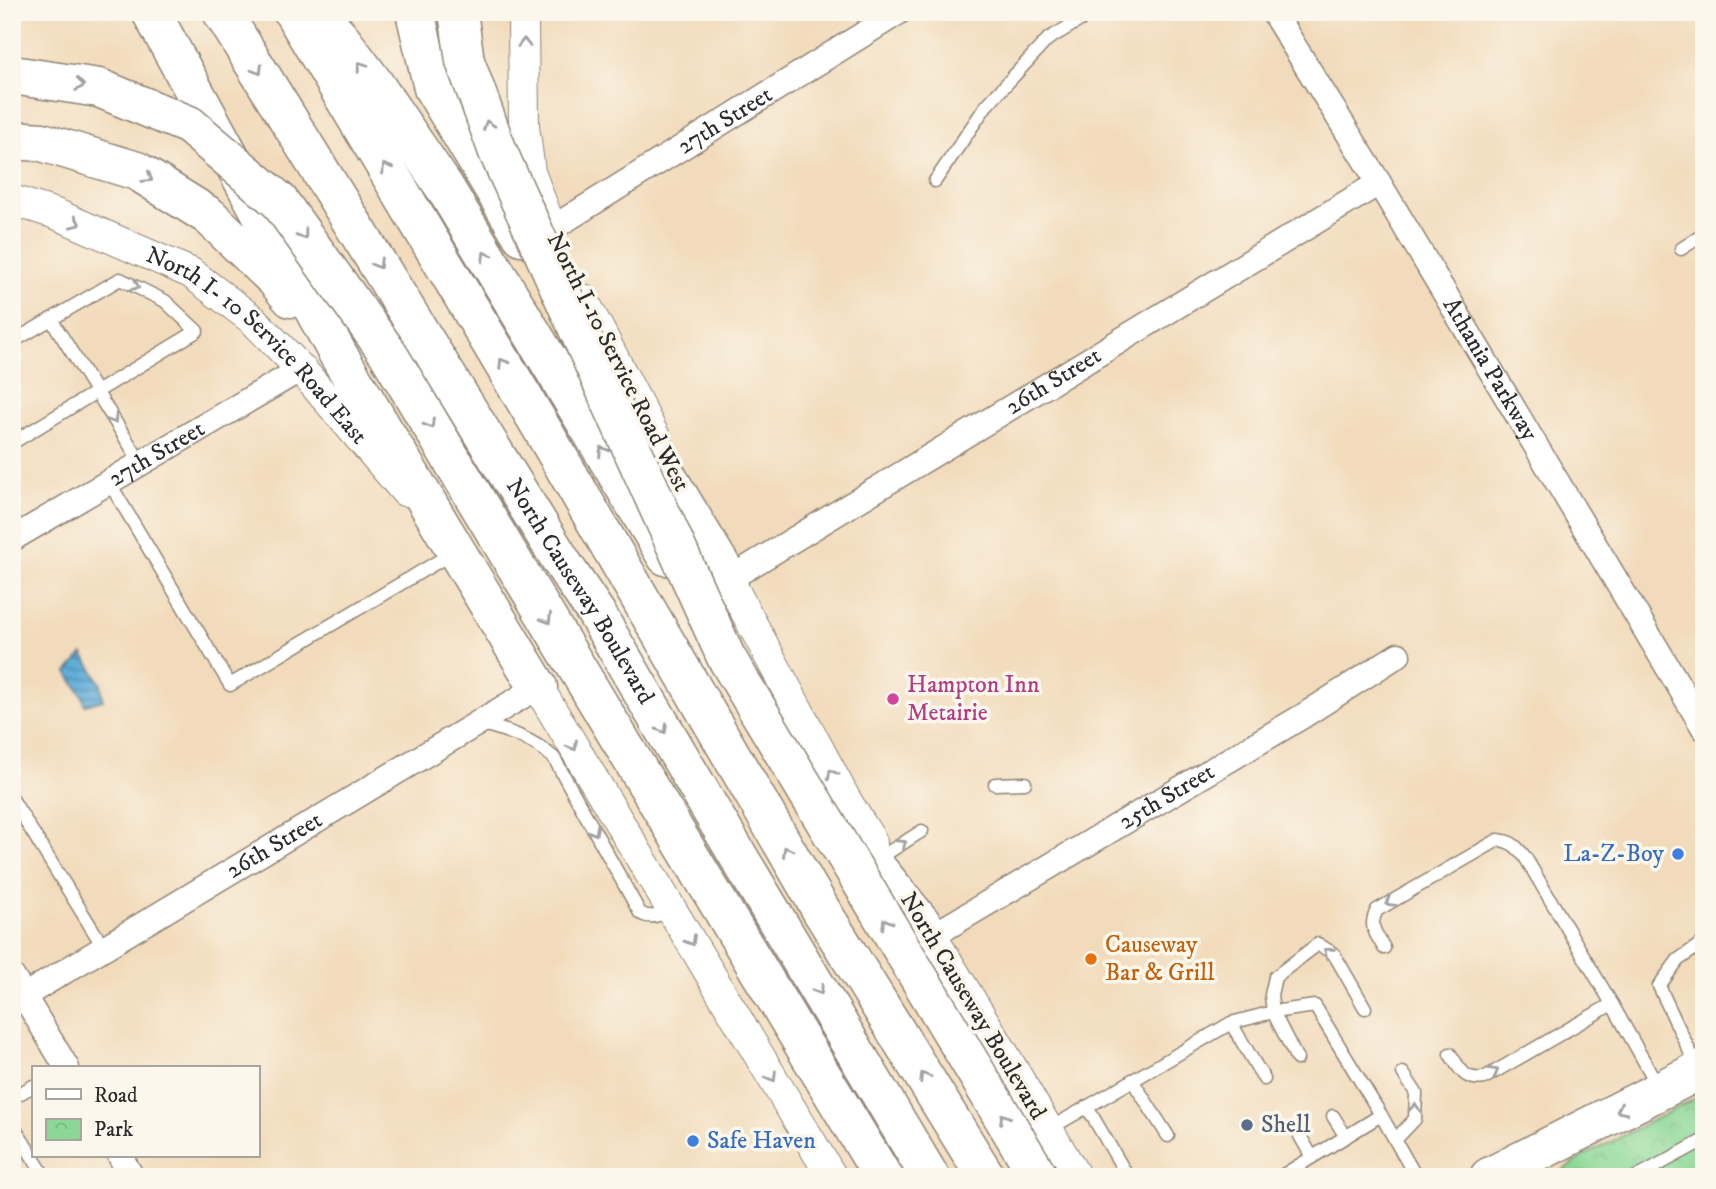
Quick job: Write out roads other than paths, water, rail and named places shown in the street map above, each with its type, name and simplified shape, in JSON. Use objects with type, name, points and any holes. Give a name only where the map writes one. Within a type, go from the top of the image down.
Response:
[{"type":"main road","points":[[151,12],[339,356],[538,687]]},
{"type":"main road","name":"North Causeway Boulevard","points":[[222,12],[596,613],[930,1177]]},
{"type":"main road","name":"North Causeway Boulevard","points":[[293,12],[538,422],[821,910],[986,1177]]},
{"type":"main road","points":[[317,12],[373,82],[445,188],[1039,1177]]},
{"type":"main road","points":[[415,12],[433,88],[729,579]]},
{"type":"main road","points":[[458,12],[465,61],[498,152],[726,657]]},
{"type":"main road","points":[[12,75],[99,88],[189,125],[279,201],[387,352],[883,1177]]},
{"type":"main road","points":[[12,139],[42,142],[137,171],[209,216],[276,280],[339,356]]},
{"type":"main road","points":[[538,422],[704,656],[932,936]]},
{"type":"main road","points":[[1512,1168],[1701,1070]]},
{"type":"street","name":"North I-10 Service Road West","points":[[525,12],[524,126],[530,172],[561,257],[729,579]]},
{"type":"street","name":"27th Street","points":[[551,229],[899,12]]},
{"type":"street","name":"Athania Parkway","points":[[1273,12],[1379,183],[1704,728]]},
{"type":"street","name":"26th Street","points":[[729,579],[1379,183]]},
{"type":"street","name":"North I- 10 Service Road East","points":[[12,200],[56,214],[191,273],[253,320],[301,369],[456,551]]},
{"type":"street","name":"27th Street","points":[[12,538],[301,369]]},
{"type":"street","name":"North Causeway Boulevard","points":[[729,579],[846,800],[1002,1049],[1076,1177]]},
{"type":"street","name":"25th Street","points":[[932,936],[1303,716],[1398,655]]},
{"type":"street","name":"26th Street","points":[[16,992],[104,948],[538,687]]},
{"type":"street","points":[[538,687],[832,1177]]},
{"type":"street","points":[[16,992],[65,1066]]},
{"type":"street","points":[[121,1158],[132,1177]]},
{"type":"lane","points":[[935,181],[986,106],[1048,39],[1094,12]]},
{"type":"lane","points":[[1681,248],[1704,234]]},
{"type":"lane","points":[[12,342],[120,279],[165,301],[198,331],[12,443]]},
{"type":"lane","points":[[51,320],[141,463]]},
{"type":"lane","points":[[109,482],[230,685],[456,551]]},
{"type":"lane","points":[[479,723],[516,733],[543,748],[554,758],[640,913],[647,917],[656,916],[671,908]]},
{"type":"lane","points":[[995,784],[1025,783]]},
{"type":"lane","points":[[12,799],[104,948]]},
{"type":"lane","points":[[881,857],[922,831]]},
{"type":"lane","points":[[1384,948],[1373,928],[1372,920],[1377,910],[1498,840],[1507,840],[1516,845],[1525,858],[1660,1090]]},
{"type":"lane","points":[[1701,1070],[1660,986],[1678,960],[1704,942]]},
{"type":"lane","points":[[1297,1059],[1273,1012],[1271,995],[1275,977],[1318,944],[1334,954],[1365,1008]]},
{"type":"lane","points":[[1450,1054],[1470,1079],[1484,1078],[1612,1004]]},
{"type":"lane","points":[[1049,1130],[1231,1023],[1273,1012],[1315,1006],[1416,1177]]},
{"type":"lane","points":[[1231,1023],[1264,1079]]},
{"type":"lane","points":[[1395,1140],[1415,1119],[1416,1093],[1403,1073]]},
{"type":"lane","points":[[1132,1080],[1168,1136]]},
{"type":"lane","points":[[12,1098],[32,1087]]},
{"type":"lane","points":[[1087,1107],[1128,1177]]},
{"type":"lane","points":[[1280,1177],[1381,1115]]},
{"type":"lane","points":[[1333,1116],[1346,1137]]},
{"type":"lane","points":[[12,1124],[32,1156]]},
{"type":"lane","points":[[1300,1136],[1312,1157]]},
{"type":"lane","points":[[1636,1177],[1704,1140]]},
{"type":"lane","points":[[33,1158],[45,1177]]},
{"type":"water","points":[[83,654],[101,684],[103,700],[85,705],[82,695],[67,672]]},
{"type":"place","name":"Hampton Inn Metairie","points":[[893,699]]},
{"type":"place","name":"La-Z-Boy","points":[[1678,854]]},
{"type":"place","name":"Causeway Bar & Grill","points":[[1091,959]]},
{"type":"place","name":"Shell","points":[[1247,1125]]},
{"type":"place","name":"Safe Haven","points":[[693,1141]]}]
